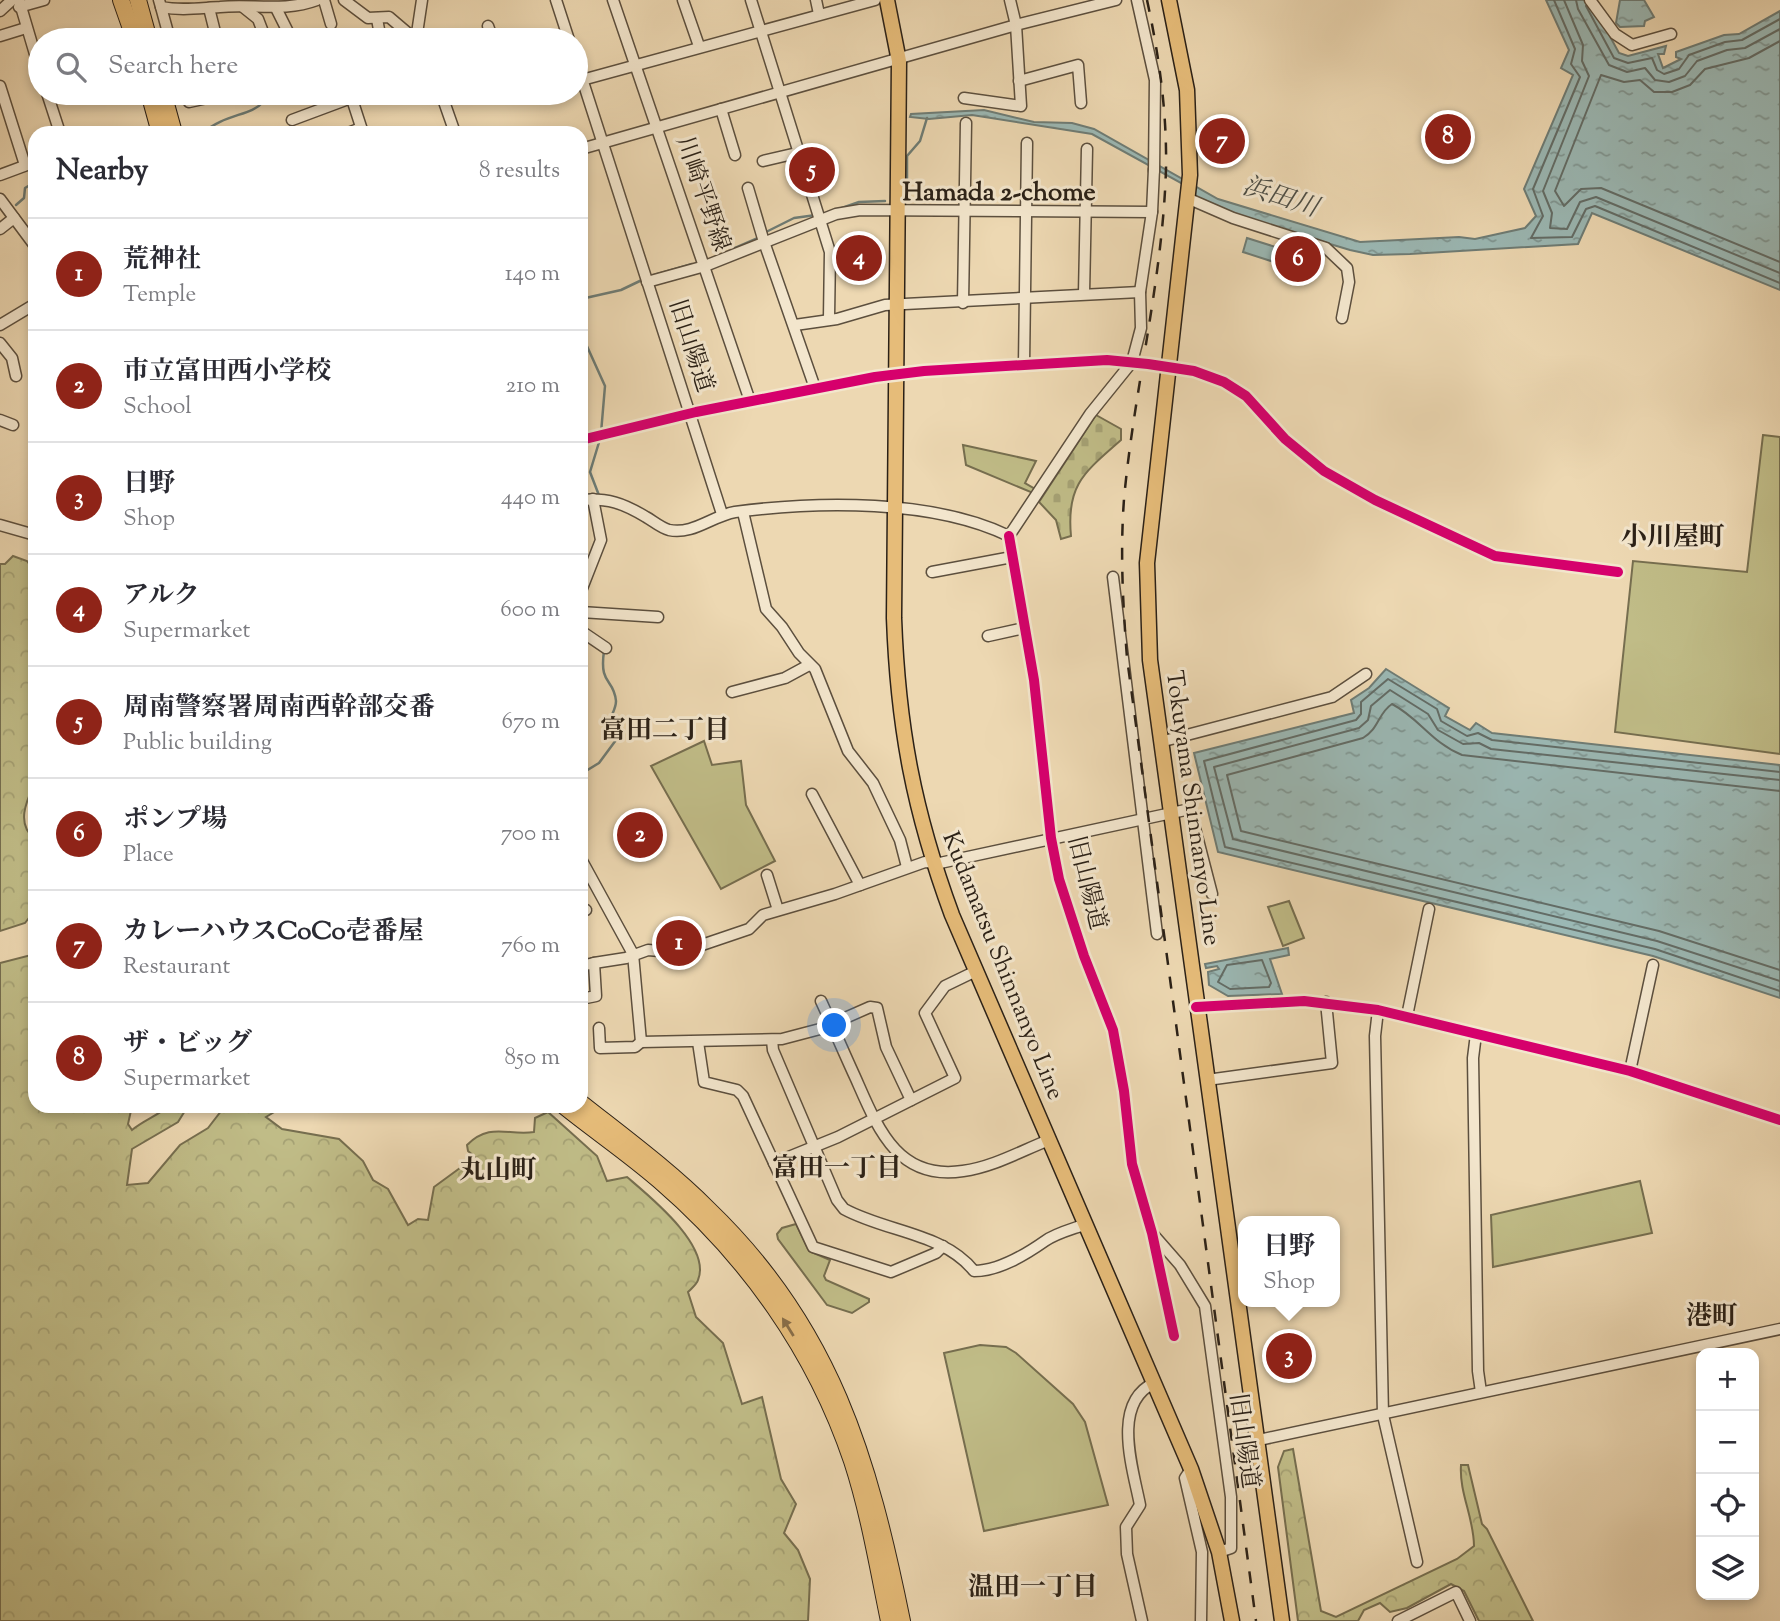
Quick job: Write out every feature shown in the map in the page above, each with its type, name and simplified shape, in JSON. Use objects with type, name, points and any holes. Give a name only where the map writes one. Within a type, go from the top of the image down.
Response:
[{"type":"highway","points":[[121,0],[131,28]]},
{"type":"highway","points":[[138,0],[146,28]]},
{"type":"highway","points":[[152,105],[158,126]]},
{"type":"highway","points":[[166,105],[172,126]]},
{"type":"highway","points":[[588,1109],[710,1210],[754,1259],[795,1313],[842,1401],[863,1457],[881,1519],[902,1621]]},
{"type":"highway","points":[[573,1113],[659,1180],[703,1221],[745,1267],[783,1319],[831,1406],[852,1462],[869,1522],[889,1621]]},
{"type":"main road","name":"Kudamatsu Shinnanyo Line","points":[[887,0],[899,61],[894,306],[894,618],[897,695],[911,784],[932,862],[976,971],[1191,1469],[1219,1552],[1232,1621]]},
{"type":"main road","name":"Tokuyama Shinnanyo Line","points":[[1169,0],[1187,90],[1188,191],[1146,595],[1150,660],[1160,742],[1238,1295]]},
{"type":"main road","name":"Tokuyama Shinnanyo Line","points":[[1240,1307],[1282,1621]]},
{"type":"street","points":[[0,11],[17,2],[44,0]]},
{"type":"street","points":[[167,28],[160,3],[195,10],[276,8],[315,0]]},
{"type":"street","points":[[324,0],[331,24]]},
{"type":"street","points":[[344,0],[368,18],[388,18],[401,28]]},
{"type":"street","points":[[418,28],[422,0]]},
{"type":"street","points":[[556,0],[565,28]]},
{"type":"street","name":"川崎平野線","points":[[613,0],[750,401]]},
{"type":"street","points":[[683,0],[699,46]]},
{"type":"street","points":[[751,0],[830,252],[829,318]]},
{"type":"street","points":[[816,0],[819,14]]},
{"type":"street","points":[[588,69],[636,65],[875,0]]},
{"type":"street","points":[[964,98],[1021,106],[1016,25],[1010,0]]},
{"type":"street","points":[[588,147],[899,61],[1016,25],[1116,0]]},
{"type":"street","points":[[588,499],[618,501],[669,530],[691,529],[722,514],[847,506],[895,508],[965,518],[1009,536],[1090,414],[1132,362],[1141,328],[1140,292],[1152,212],[1155,167],[1156,80],[1137,0]]},
{"type":"street","points":[[1590,0],[1615,34],[1632,44],[1671,34]]},
{"type":"street","points":[[17,2],[28,34]]},
{"type":"street","points":[[243,7],[258,19],[261,28]]},
{"type":"street","points":[[209,8],[214,28]]},
{"type":"street","points":[[276,8],[286,28]]},
{"type":"street","points":[[377,19],[379,28]]},
{"type":"street","points":[[0,36],[26,28]]},
{"type":"street","points":[[1019,80],[1078,65],[1082,103]]},
{"type":"street","points":[[0,86],[28,159]]},
{"type":"street","name":"旧山陽道","points":[[588,100],[722,514]]},
{"type":"street","points":[[51,105],[58,126]]},
{"type":"street","points":[[292,120],[327,105]]},
{"type":"street","points":[[354,105],[360,126]]},
{"type":"street","points":[[444,105],[452,126]]},
{"type":"street","points":[[721,109],[735,155]]},
{"type":"street","points":[[963,303],[965,123]]},
{"type":"street","points":[[1024,365],[1024,208],[1027,143]]},
{"type":"street","points":[[1084,294],[1087,149]]},
{"type":"street","points":[[763,162],[797,153]]},
{"type":"street","points":[[0,175],[28,165]]},
{"type":"street","points":[[748,188],[815,388]]},
{"type":"street","points":[[1188,191],[1233,218],[1326,248],[1347,268],[1349,282],[1342,318]]},
{"type":"street","points":[[0,199],[28,237]]},
{"type":"street","points":[[647,282],[705,266],[762,236],[818,218],[860,210],[1024,208],[1152,212]]},
{"type":"street","points":[[0,229],[14,218]]},
{"type":"street","points":[[795,325],[894,306],[1140,292]]},
{"type":"street","points":[[0,325],[28,308]]},
{"type":"street","points":[[0,343],[12,358],[16,376]]},
{"type":"street","points":[[588,438],[750,401],[896,375],[1024,365],[1132,362],[1194,371],[1224,382],[1246,396],[1285,439],[1324,471],[1474,547],[1510,561],[1618,572]]},
{"type":"street","points":[[0,420],[13,425]]},
{"type":"street","points":[[588,502],[601,540],[588,573]]},
{"type":"street","points":[[744,512],[766,609],[819,676],[848,751],[873,783],[900,840],[907,867]]},
{"type":"street","points":[[0,525],[28,533]]},
{"type":"street","name":"旧山陽道","points":[[1009,536],[1034,680],[1051,838],[1071,920],[1112,1030],[1124,1091],[1132,1164],[1152,1233],[1180,1265],[1205,1306],[1231,1497],[1231,1548],[1219,1552]]},
{"type":"street","points":[[932,572],[1012,557]]},
{"type":"street","points":[[1113,577],[1157,934]]},
{"type":"street","points":[[588,612],[658,617]]},
{"type":"street","points":[[988,636],[1024,628]]},
{"type":"street","points":[[588,636],[606,648]]},
{"type":"street","points":[[732,692],[785,678],[809,665]]},
{"type":"street","points":[[1160,742],[1332,697],[1366,674]]},
{"type":"street","points":[[811,794],[860,885]]},
{"type":"street","points":[[588,964],[626,958],[634,954],[690,949],[749,929],[763,915],[860,885],[907,867],[1190,809],[1212,894]]},
{"type":"street","points":[[588,872],[634,954],[641,1042]]},
{"type":"street","points":[[767,875],[778,910]]},
{"type":"street","points":[[1407,1016],[1429,909]]},
{"type":"street","points":[[588,998],[596,996],[594,963]]},
{"type":"street","points":[[1630,1072],[1653,965]]},
{"type":"street","points":[[774,1163],[814,1147],[955,1078],[925,1013],[945,986],[976,971]]},
{"type":"street","points":[[821,1001],[873,1118],[899,1154],[927,1171],[965,1171],[1049,1140]]},
{"type":"street","points":[[1196,1007],[1326,1002],[1378,1010],[1630,1072],[1780,1120]]},
{"type":"street","points":[[1207,1080],[1332,1063],[1326,1002]]},
{"type":"street","points":[[599,1028],[600,1048],[635,1047],[641,1042],[772,1040],[800,1036],[870,1007],[877,1008],[886,1046],[911,1100]]},
{"type":"street","points":[[1378,1010],[1374,1036],[1383,1415],[1417,1562]]},
{"type":"street","points":[[1476,1034],[1474,1099],[1478,1371],[1481,1392]]},
{"type":"street","points":[[772,1040],[773,1051],[844,1209],[943,1246],[969,1262],[974,1271],[985,1271],[1034,1252],[1045,1241],[1086,1224]]},
{"type":"street","points":[[698,1042],[699,1064],[704,1082],[737,1090],[743,1096],[813,1247],[891,1272],[936,1253],[943,1246]]},
{"type":"street","points":[[1152,1233],[1174,1336]]},
{"type":"street","points":[[1259,1440],[1780,1329]]},
{"type":"street","points":[[1142,1621],[1126,1541],[1126,1527],[1140,1504],[1128,1441],[1129,1422],[1138,1395],[1154,1383]]},
{"type":"street","points":[[1191,1469],[1185,1478],[1202,1552],[1201,1621]]},
{"type":"street","points":[[1398,1621],[1456,1592],[1470,1621]]},
{"type":"green space","points":[[1096,415],[1121,429],[1121,440],[1097,461],[1081,480],[1072,504],[1071,536],[1061,539],[1056,520],[1039,502]]},
{"type":"green space","points":[[1763,435],[1780,437],[1780,754],[1615,732],[1633,561],[1747,572]]},
{"type":"green space","points":[[963,445],[1036,461],[1025,483],[1035,489],[1033,493],[966,465]]},
{"type":"green space","points":[[13,556],[28,562],[28,799],[24,819],[28,831],[28,919],[25,923],[0,931],[0,564],[5,564]]},
{"type":"green space","points":[[704,741],[712,765],[741,761],[746,805],[775,861],[721,889],[651,766]]},
{"type":"green space","points":[[1289,901],[1304,938],[1283,946],[1268,907]]},
{"type":"green space","points":[[28,956],[28,1113],[130,1113],[128,1124],[132,1130],[159,1113],[184,1113],[178,1122],[132,1149],[127,1185],[148,1183],[180,1145],[208,1128],[220,1113],[273,1113],[266,1117],[282,1129],[339,1139],[363,1161],[373,1180],[388,1189],[408,1225],[418,1219],[428,1220],[434,1187],[475,1157],[468,1151],[467,1145],[475,1138],[499,1131],[534,1132],[535,1118],[549,1113],[597,1156],[607,1181],[627,1177],[676,1223],[696,1252],[700,1267],[698,1280],[688,1292],[696,1317],[723,1343],[742,1404],[762,1397],[781,1479],[796,1504],[784,1533],[798,1550],[810,1579],[808,1621],[0,1621],[0,963]]},
{"type":"green space","points":[[1640,1181],[1652,1233],[1493,1267],[1491,1215]]},
{"type":"green space","points":[[796,1224],[809,1251],[830,1260],[824,1276],[826,1280],[869,1299],[869,1302],[852,1313],[827,1305],[778,1239],[777,1234],[782,1228]]},
{"type":"green space","points":[[980,1345],[1006,1347],[1016,1353],[1073,1404],[1085,1422],[1108,1505],[984,1531],[944,1353]]},
{"type":"green space","points":[[1293,1449],[1321,1611],[1336,1617],[1457,1559],[1474,1546],[1461,1475],[1461,1465],[1468,1465],[1482,1524],[1533,1621],[1479,1621],[1464,1591],[1451,1584],[1407,1608],[1390,1612],[1380,1603],[1364,1610],[1358,1621],[1298,1621],[1278,1467],[1284,1451]]},
{"type":"water","points":[[1546,0],[1590,0],[1619,53],[1628,56],[1666,46],[1664,54],[1658,54],[1663,68],[1681,59],[1676,57],[1676,52],[1724,35],[1739,34],[1780,11],[1780,290],[1592,213],[1578,244],[1373,255],[1234,215],[1197,197],[1183,184],[1092,134],[972,115],[929,119],[910,117],[911,114],[984,110],[1034,122],[1072,123],[1094,129],[1218,199],[1360,242],[1459,237],[1475,239],[1525,228],[1536,216],[1524,189],[1573,75],[1561,68],[1569,50]]},
{"type":"water","points":[[1620,0],[1644,0],[1654,17],[1645,21],[1644,26],[1620,27],[1616,23]]},
{"type":"water","points":[[1247,238],[1282,249],[1277,263],[1243,252]]},
{"type":"water","points":[[1386,669],[1449,708],[1445,716],[1470,730],[1476,723],[1492,733],[1780,765],[1780,998],[1653,956],[1218,852],[1194,753],[1354,713],[1351,700],[1369,688]]},
{"type":"water","points":[[1288,948],[1289,955],[1270,959],[1282,994],[1228,996],[1209,985],[1208,972],[1219,969],[1217,966],[1206,968],[1205,964]]},
{"type":"waterway","points":[[262,20],[267,28]]},
{"type":"waterway","points":[[213,126],[260,105]]},
{"type":"waterway","points":[[907,200],[907,156],[920,141],[927,118]]},
{"type":"waterway","points":[[16,205],[24,198],[25,188],[28,186]]},
{"type":"waterway","points":[[839,209],[859,202],[885,201]]},
{"type":"waterway","points":[[766,232],[794,218],[816,215]]},
{"type":"waterway","points":[[735,248],[758,238]]},
{"type":"waterway","points":[[654,275],[692,264]]},
{"type":"waterway","points":[[588,297],[621,290],[644,279]]},
{"type":"waterway","points":[[588,348],[605,386],[601,433]]},
{"type":"waterway","points":[[600,439],[590,472],[600,498]]},
{"type":"waterway","points":[[588,770],[599,763],[616,740],[609,724],[616,701],[613,688],[603,670],[604,651]]},
{"type":"railway","points":[[1147,0],[1161,84],[1166,168],[1160,251],[1124,499],[1123,599],[1127,658],[1256,1621]]},
{"type":"cycle path","points":[[588,438],[696,412],[875,377],[924,371],[1107,360],[1148,364],[1194,371],[1224,382],[1246,396],[1285,439],[1324,471],[1375,500],[1495,556],[1618,572]]},
{"type":"cycle path","points":[[1009,536],[1034,680],[1051,838],[1059,879],[1084,956],[1113,1030],[1124,1091],[1132,1164],[1152,1233],[1174,1336]]},
{"type":"cycle path","points":[[1196,1007],[1304,1001],[1378,1010],[1630,1071],[1780,1120]]},
{"type":"place","name":"ザ・ビッグ","points":[[1448,137]]},
{"type":"place","name":"カレーハウスCoCo壱番屋","points":[[1222,141]]},
{"type":"place","name":"周南警察署周南西幹部交番","points":[[812,170]]},
{"type":"place","name":"アルク","points":[[859,258]]},
{"type":"place","name":"ポンプ場","points":[[1298,259]]},
{"type":"place","name":"市立富田西小学校","points":[[640,835]]},
{"type":"place","name":"荒神社","points":[[679,943]]},
{"type":"place","name":"日野","points":[[1289,1356]]},
{"type":"district","name":"Hamada 2-chome","points":[[999,193]]},
{"type":"district","name":"小川屋町","points":[[1673,538]]},
{"type":"district","name":"富田二丁目","points":[[665,731]]},
{"type":"district","name":"富田一丁目","points":[[837,1169]]},
{"type":"district","name":"丸山町","points":[[498,1171]]},
{"type":"district","name":"港町","points":[[1712,1317]]},
{"type":"district","name":"温田一丁目","points":[[1033,1588]]},
{"type":"water label","name":"浜田川","points":[[1280,198]]}]
